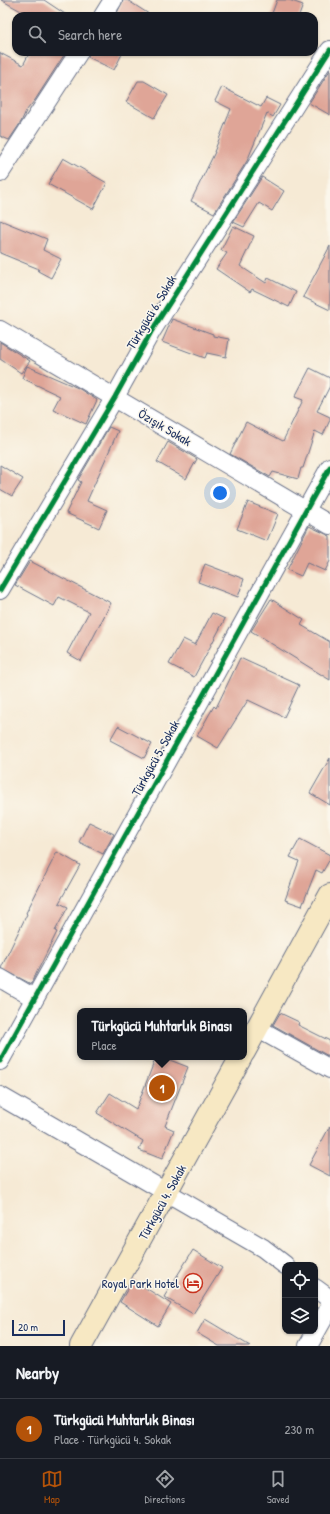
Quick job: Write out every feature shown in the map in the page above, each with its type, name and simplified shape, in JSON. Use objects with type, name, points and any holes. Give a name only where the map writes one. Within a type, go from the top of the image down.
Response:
[{"type":"main road","points":[[247,1046],[330,895]]},
{"type":"main road","name":"Türkgücü 4. Sokak","points":[[81,1346],[239,1060]]},
{"type":"street","points":[[105,12],[113,0]]},
{"type":"street","name":"Türkgücü 6. Sokak","points":[[0,590],[115,397],[151,332],[330,50]]},
{"type":"street","points":[[0,173],[76,56]]},
{"type":"street","name":"Özışık Sokak","points":[[0,330],[330,525]]},
{"type":"street","name":"Türkgücü 5. Sokak","points":[[0,1061],[330,467]]},
{"type":"street","points":[[0,978],[34,998]]},
{"type":"street","points":[[257,1028],[330,1069]]},
{"type":"street","points":[[0,1096],[263,1248],[282,1263]]},
{"type":"street","points":[[318,1290],[330,1299]]},
{"type":"street","points":[[308,1346],[330,1307]]},
{"type":"building","points":[[1,0],[44,0],[62,12],[23,12]]},
{"type":"building","points":[[123,0],[127,0],[146,12],[117,12]]},
{"type":"building","points":[[277,0],[289,0],[303,5],[300,12],[272,12]]},
{"type":"building","points":[[0,53],[23,65],[28,56],[63,56],[35,100],[26,111],[21,122],[9,140],[0,136]]},
{"type":"building","points":[[88,56],[121,56],[114,70]]},
{"type":"building","points":[[330,70],[330,115],[309,103]]},
{"type":"building","points":[[138,81],[144,81],[168,95],[154,118],[126,102]]},
{"type":"building","points":[[222,87],[261,107],[266,98],[280,105],[273,117],[267,113],[247,161],[214,213],[191,201],[215,152],[231,109],[215,101]]},
{"type":"building","points":[[63,158],[107,183],[93,209],[48,184]]},
{"type":"building","points":[[262,177],[284,191],[272,211],[259,203],[244,227],[233,222]]},
{"type":"building","points":[[0,220],[47,239],[43,250],[61,259],[51,278],[38,271],[39,269],[0,253]]},
{"type":"building","points":[[233,226],[254,236],[240,266],[266,283],[268,278],[296,292],[289,307],[252,289],[250,292],[216,269],[227,253],[221,250]]},
{"type":"building","points":[[330,246],[330,310],[303,297]]},
{"type":"building","points":[[172,319],[213,334],[213,336],[229,339],[226,357],[207,353],[205,358],[162,342]]},
{"type":"building","points":[[0,342],[30,361],[21,373],[0,359]]},
{"type":"building","points":[[27,366],[78,388],[97,400],[86,424],[53,409],[60,396],[22,378]]},
{"type":"building","points":[[310,368],[330,378],[330,386],[317,411],[330,417],[330,420],[323,435],[315,431],[298,479],[273,472],[270,477],[230,454],[246,422],[283,441],[303,400],[295,397]]},
{"type":"building","points":[[109,427],[118,431],[87,501],[107,510],[99,528],[66,513],[81,482],[78,480]]},
{"type":"building","points":[[168,442],[197,459],[186,479],[157,462]]},
{"type":"building","points":[[0,465],[23,479],[12,496],[0,489]]},
{"type":"building","points":[[248,502],[278,514],[267,541],[237,529]]},
{"type":"building","points":[[309,526],[330,536],[330,561],[325,571],[307,563],[301,576],[287,570]]},
{"type":"building","points":[[30,561],[111,603],[81,661],[67,653],[89,612],[59,597],[54,606],[15,585]]},
{"type":"building","points":[[205,564],[244,579],[238,597],[198,582]]},
{"type":"building","points":[[271,599],[304,620],[301,625],[330,642],[330,680],[251,631]]},
{"type":"building","points":[[212,613],[225,619],[194,677],[169,664],[183,639],[195,645]]},
{"type":"building","points":[[240,658],[299,685],[284,717],[248,700],[218,748],[197,736],[214,706],[216,708]]},
{"type":"building","points":[[118,726],[152,744],[144,758],[110,740]]},
{"type":"building","points":[[330,758],[330,805],[310,793]]},
{"type":"building","points":[[89,822],[114,834],[103,854],[79,842]]},
{"type":"building","points":[[300,839],[330,855],[330,859],[322,873],[316,870],[302,906],[285,900],[299,861],[290,857]]},
{"type":"building","points":[[57,852],[80,865],[59,903],[68,907],[55,931],[57,932],[31,984],[1,968],[27,914],[26,913]]},
{"type":"building","points":[[280,1013],[299,1022],[298,1025],[330,1041],[330,1057],[273,1025]]},
{"type":"building","points":[[155,1060],[170,1060],[188,1067],[165,1126],[174,1130],[162,1159],[139,1150],[143,1141],[97,1113],[110,1093],[136,1109]]},
{"type":"building","points":[[330,1126],[330,1176],[309,1165]]},
{"type":"building","name":"Royal Park Hotel","points":[[193,1250],[222,1268],[193,1314],[164,1297]]},
{"type":"building","points":[[133,1280],[171,1304],[158,1326],[120,1302]]},
{"type":"building","points":[[205,1319],[250,1346],[219,1346],[197,1333]]},
{"type":"cycle path","points":[[0,590],[115,397],[151,332],[330,50]]},
{"type":"cycle path","points":[[0,1061],[330,467]]},
{"type":"place","name":"Türkgücü Muhtarlık Binası","points":[[162,1088]]},
{"type":"place","name":"Royal Park Hotel","points":[[193,1283]]}]
